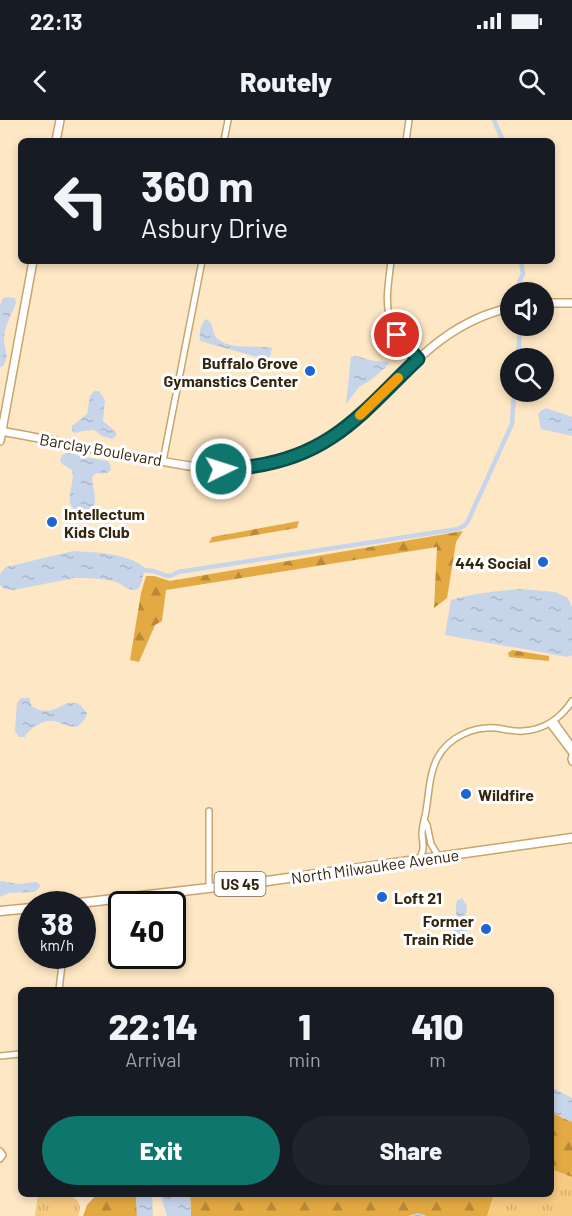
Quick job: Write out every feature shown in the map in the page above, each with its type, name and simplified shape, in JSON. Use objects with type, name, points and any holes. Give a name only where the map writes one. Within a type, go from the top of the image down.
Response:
[{"type":"main road","name":"North Milwaukee Avenue","points":[[96,901],[209,888],[572,838]]},
{"type":"main road","points":[[0,911],[18,909]]},
{"type":"street","points":[[57,138],[60,120]]},
{"type":"street","points":[[225,138],[228,120]]},
{"type":"street","points":[[406,138],[409,120]]},
{"type":"street","points":[[0,441],[32,264]]},
{"type":"street","points":[[164,461],[201,264]]},
{"type":"street","points":[[392,264],[387,310],[397,335],[418,359]]},
{"type":"street","points":[[554,303],[572,303]]},
{"type":"street","name":"Barclay Boulevard","points":[[1,431],[207,468],[237,469],[267,464],[300,454],[331,438],[445,336],[461,326],[500,311]]},
{"type":"street","points":[[419,860],[424,848],[422,833],[432,773],[443,749],[471,731],[483,728],[524,731],[536,729],[552,722],[566,711],[572,701]]},
{"type":"street","points":[[552,722],[572,746]]},
{"type":"street","points":[[552,722],[572,754],[572,762]]},
{"type":"street","points":[[209,811],[209,888]]},
{"type":"street","points":[[424,820],[431,844],[439,857]]},
{"type":"street","points":[[58,987],[61,969]]},
{"type":"street","points":[[0,1056],[18,1053]]},
{"type":"street","points":[[0,1151],[3,1155],[0,1159]]},
{"type":"green space","points":[[299,521],[297,528],[209,543],[212,537]]},
{"type":"green space","points":[[463,531],[456,542],[447,598],[434,608],[437,547],[166,590],[162,621],[155,625],[139,662],[130,660],[146,576],[170,581]]},
{"type":"green space","points":[[512,650],[549,656],[549,661],[509,657],[508,653]]},
{"type":"green space","points":[[554,1114],[572,1122],[572,1177],[554,1170]]},
{"type":"green space","points":[[554,1170],[572,1177],[572,1216],[487,1216],[493,1197],[554,1197]]},
{"type":"green space","points":[[38,1197],[72,1197],[78,1202],[80,1208],[78,1216],[35,1216]]},
{"type":"green space","points":[[94,1197],[136,1197],[137,1216],[83,1216],[87,1205]]},
{"type":"green space","points":[[190,1197],[493,1197],[487,1216],[191,1216]]},
{"type":"water","points":[[3,298],[15,298],[16,303],[4,334],[6,359],[0,367],[0,305]]},
{"type":"water","points":[[206,319],[211,323],[214,334],[223,342],[236,346],[272,348],[270,356],[260,358],[200,341],[200,329]]},
{"type":"water","points":[[356,356],[389,364],[359,387],[346,404],[351,357]]},
{"type":"water","points":[[94,391],[99,391],[105,400],[103,421],[116,432],[116,436],[112,439],[94,430],[75,433],[72,431],[72,426],[87,414],[90,396]]},
{"type":"water","points":[[546,408],[572,417],[572,436],[541,429],[538,414]]},
{"type":"water","points":[[71,451],[79,456],[108,461],[110,464],[109,472],[96,473],[92,477],[95,502],[89,511],[77,511],[71,506],[72,470],[60,460],[62,455]]},
{"type":"water","points":[[73,551],[122,557],[138,563],[148,571],[144,573],[140,587],[136,590],[113,581],[91,578],[74,578],[14,590],[5,589],[0,585],[0,574],[6,567]]},
{"type":"water","points":[[521,589],[555,592],[568,598],[572,607],[572,655],[568,657],[445,635],[451,600],[476,594]]},
{"type":"water","points":[[21,698],[30,698],[32,706],[43,711],[72,702],[87,713],[85,719],[77,727],[50,721],[34,727],[25,737],[19,737],[15,731],[17,703]]},
{"type":"water","points":[[0,881],[18,884],[36,882],[40,885],[36,891],[18,891],[0,897]]},
{"type":"water","points":[[462,898],[467,906],[465,919],[467,936],[464,941],[458,943],[454,941],[453,933],[456,903]]},
{"type":"water","points":[[554,1089],[572,1098],[572,1122],[554,1113]]},
{"type":"water","points":[[136,1197],[152,1197],[153,1216],[137,1216]]},
{"type":"water","points":[[161,1197],[190,1197],[191,1216],[167,1216]]},
{"type":"waterway","points":[[494,120],[502,138]]},
{"type":"waterway","points":[[519,282],[523,274],[521,264]]},
{"type":"waterway","points":[[519,336],[519,348]]},
{"type":"waterway","points":[[142,570],[171,576],[178,572],[458,529],[468,521],[512,424],[513,402]]},
{"type":"waterway","points":[[410,1216],[418,1214],[425,1216]]},
{"type":"slow traffic","points":[[360,415],[398,378]]},
{"type":"place","name":"Buffalo Grove Gymanstics Center","points":[[310,371]]},
{"type":"place","name":"Intellectum Kids Club","points":[[52,522]]},
{"type":"place","name":"444 Social","points":[[543,562]]},
{"type":"place","name":"Wildfire","points":[[466,794]]},
{"type":"place","name":"Loft 21","points":[[382,897]]},
{"type":"place","name":"Former Train Ride","points":[[486,929]]},
{"type":"route","points":[[221,469],[254,467],[285,459],[315,447],[342,430],[418,359],[397,335]]}]
